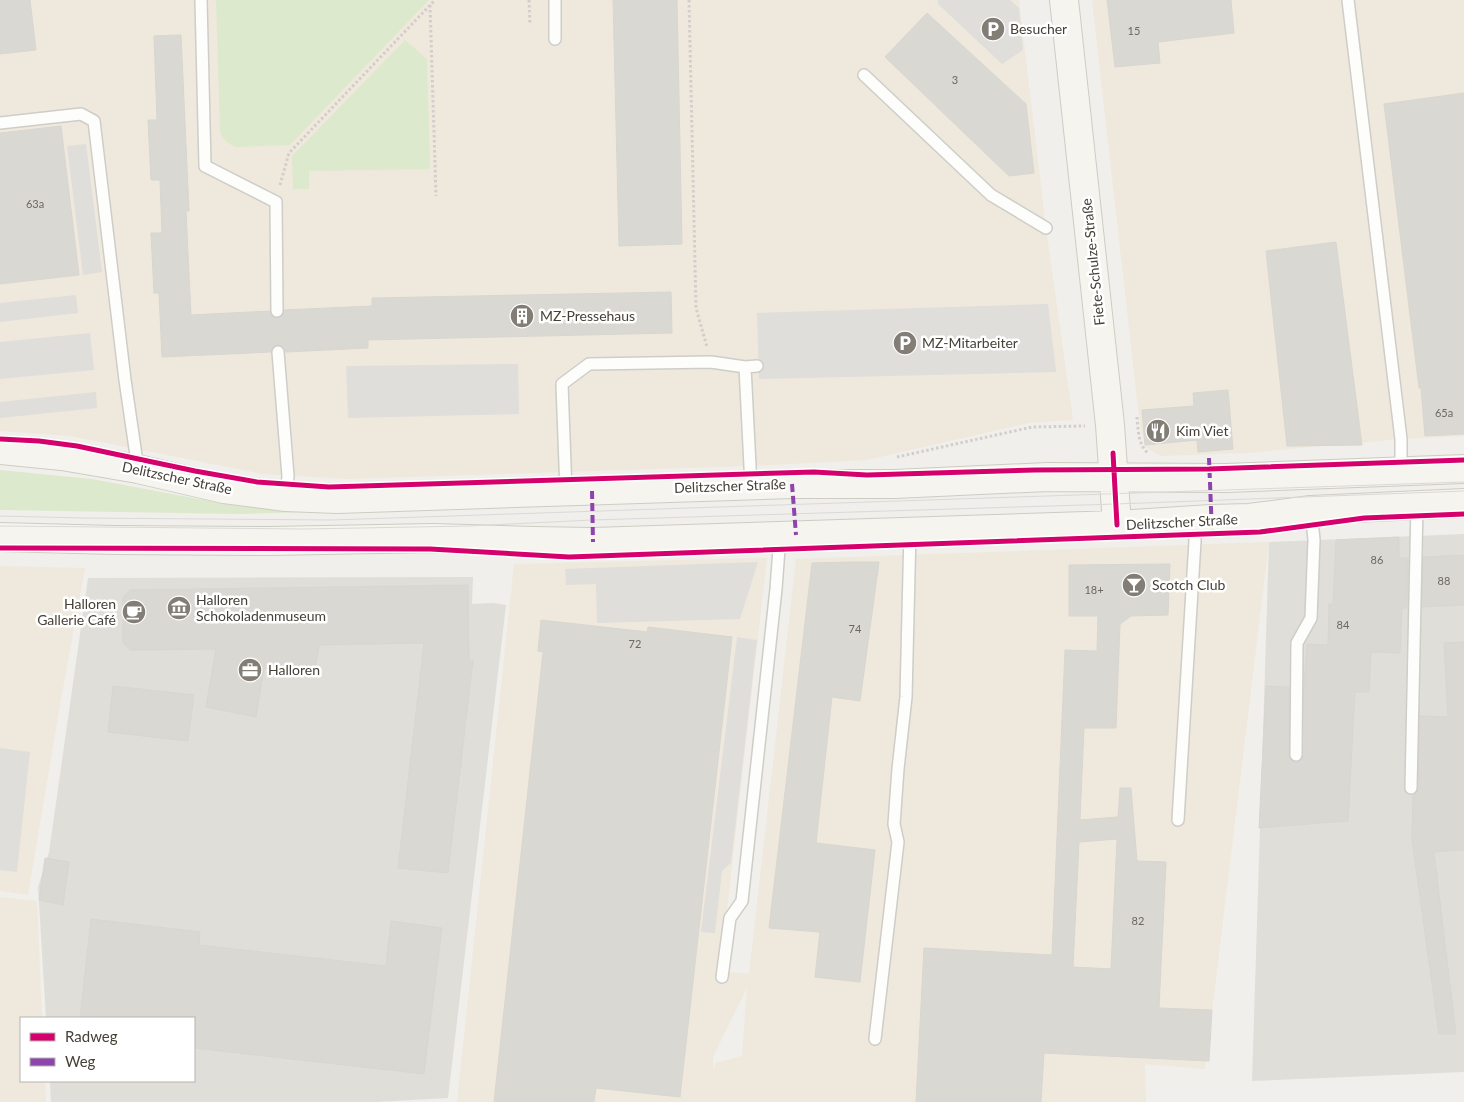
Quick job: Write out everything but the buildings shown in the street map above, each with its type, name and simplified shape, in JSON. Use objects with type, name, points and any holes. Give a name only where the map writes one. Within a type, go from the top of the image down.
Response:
[{"type":"main road","name":"Fiete-Schulze-Straße","points":[[1064,0],[1110,425],[1117,525]]},
{"type":"main road","name":"Delitzscher Straße","points":[[0,450],[62,456],[138,469],[224,489],[286,497],[337,498],[752,486],[895,484],[1047,478],[1226,478],[1464,470]]},
{"type":"main road","name":"Delitzscher Straße","points":[[0,537],[260,541],[433,538],[593,542],[1117,525],[1249,518],[1311,510],[1464,503]]},
{"type":"lane","points":[[201,0],[205,166],[276,202],[277,311]]},
{"type":"lane","points":[[555,0],[555,39]]},
{"type":"lane","points":[[1348,0],[1401,439],[1401,472]]},
{"type":"lane","points":[[864,75],[991,195],[1046,228]]},
{"type":"lane","points":[[0,123],[81,114],[94,121],[125,380],[138,469]]},
{"type":"lane","points":[[278,352],[288,476],[286,497]]},
{"type":"lane","points":[[566,492],[562,384],[589,364],[711,362],[744,367],[756,366]]},
{"type":"lane","points":[[744,367],[752,486]]},
{"type":"lane","points":[[1411,788],[1417,505]]},
{"type":"lane","points":[[1296,755],[1297,643],[1311,618],[1314,540],[1311,510]]},
{"type":"lane","points":[[1178,820],[1195,541],[1194,520]]},
{"type":"lane","points":[[875,1039],[898,842],[894,824],[906,697],[910,532]]},
{"type":"lane","points":[[722,978],[730,918],[742,901],[776,589],[780,535]]},
{"type":"path","points":[[276,202],[289,152],[435,0]]},
{"type":"path","points":[[529,0],[530,25]]},
{"type":"path","points":[[689,0],[696,308],[711,362]]},
{"type":"path","points":[[430,5],[436,196]]},
{"type":"path","points":[[896,457],[1032,427],[1138,426]]},
{"type":"shaded area","points":[[0,0],[1019,0],[1046,228],[1073,420],[1029,423],[867,460],[750,466],[349,479],[263,474],[70,436],[0,431]]},
{"type":"shaded area","name":"Besucher","points":[[938,0],[1010,0],[1019,8],[1023,50],[1002,64],[938,4]]},
{"type":"shaded area","points":[[1092,0],[1464,0],[1464,436],[1401,439],[1246,453],[1161,456],[1145,447],[1140,426]]},
{"type":"shaded area","points":[[86,144],[102,272],[83,275],[67,146]]},
{"type":"shaded area","points":[[76,295],[78,313],[0,322],[0,303]]},
{"type":"shaded area","name":"MZ-Mitarbeiter","points":[[1048,304],[1056,372],[759,379],[757,313]]},
{"type":"shaded area","points":[[90,333],[94,370],[0,379],[0,342]]},
{"type":"shaded area","points":[[518,364],[519,414],[348,418],[346,366]]},
{"type":"shaded area","points":[[96,392],[97,408],[0,418],[0,402]]},
{"type":"shaded area","points":[[1464,534],[1464,1072],[1252,1081],[1269,542]]},
{"type":"shaded area","points":[[1269,542],[1205,1069],[1145,1064],[1146,1102],[457,1102],[514,564],[767,558],[720,971],[749,974],[796,559]],"holes":[[[747,988],[742,1056],[716,1063],[713,1070],[713,1057]]]},
{"type":"shaded area","points":[[758,562],[740,619],[597,623],[596,584],[566,585],[565,569]]},
{"type":"shaded area","points":[[0,566],[85,568],[28,895],[0,891]]},
{"type":"shaded area","points":[[473,577],[472,604],[493,603],[506,605],[448,1098],[375,1102],[51,1102],[50,1082],[195,1082],[195,1017],[46,1017],[38,887],[49,852],[88,578]]},
{"type":"shaded area","points":[[737,637],[757,640],[731,863],[722,871],[715,933],[701,932]]},
{"type":"shaded area","points":[[0,748],[30,752],[17,872],[0,870]]},
{"type":"shaded area","points":[[0,897],[37,901],[42,1017],[20,1017],[20,1082],[45,1082],[46,1102],[0,1102]]},
{"type":"green space","points":[[216,0],[429,0],[290,145],[236,147],[226,141],[220,131]]},
{"type":"green space","points":[[405,40],[427,59],[430,169],[309,171],[309,189],[293,189],[292,156]]},
{"type":"green space","points":[[0,470],[92,479],[236,506],[340,506],[567,497],[567,505],[240,514],[0,510]]},
{"type":"tram line","points":[[0,516],[332,520],[1464,482]]},
{"type":"tram line","points":[[0,526],[304,529],[469,526],[592,520],[1464,491]]},
{"type":"marked path","points":[[1209,458],[1212,533]]},
{"type":"marked path","points":[[792,484],[796,535]]},
{"type":"marked path","points":[[592,491],[593,542]]},
{"type":"cycle path","points":[[0,439],[39,441],[77,446],[257,482],[329,487],[814,472],[867,475],[1035,470],[1209,469],[1464,460]]},
{"type":"cycle path","points":[[1113,453],[1117,525]]},
{"type":"cycle path","points":[[0,548],[430,549],[569,557],[1260,532],[1364,518],[1464,514]]},
{"type":"place","name":"Besucher","points":[[993,29]]},
{"type":"place","name":"MZ-Pressehaus","points":[[522,316]]},
{"type":"place","name":"MZ-Mitarbeiter","points":[[905,343]]},
{"type":"place","name":"Kim Viet","points":[[1158,431]]},
{"type":"place","name":"Scotch Club","points":[[1134,585]]},
{"type":"place","name":"Halloren Schokoladenmuseum","points":[[179,608]]},
{"type":"place","name":"Halloren Gallerie Café","points":[[134,612]]},
{"type":"place","name":"Halloren","points":[[250,670]]}]
